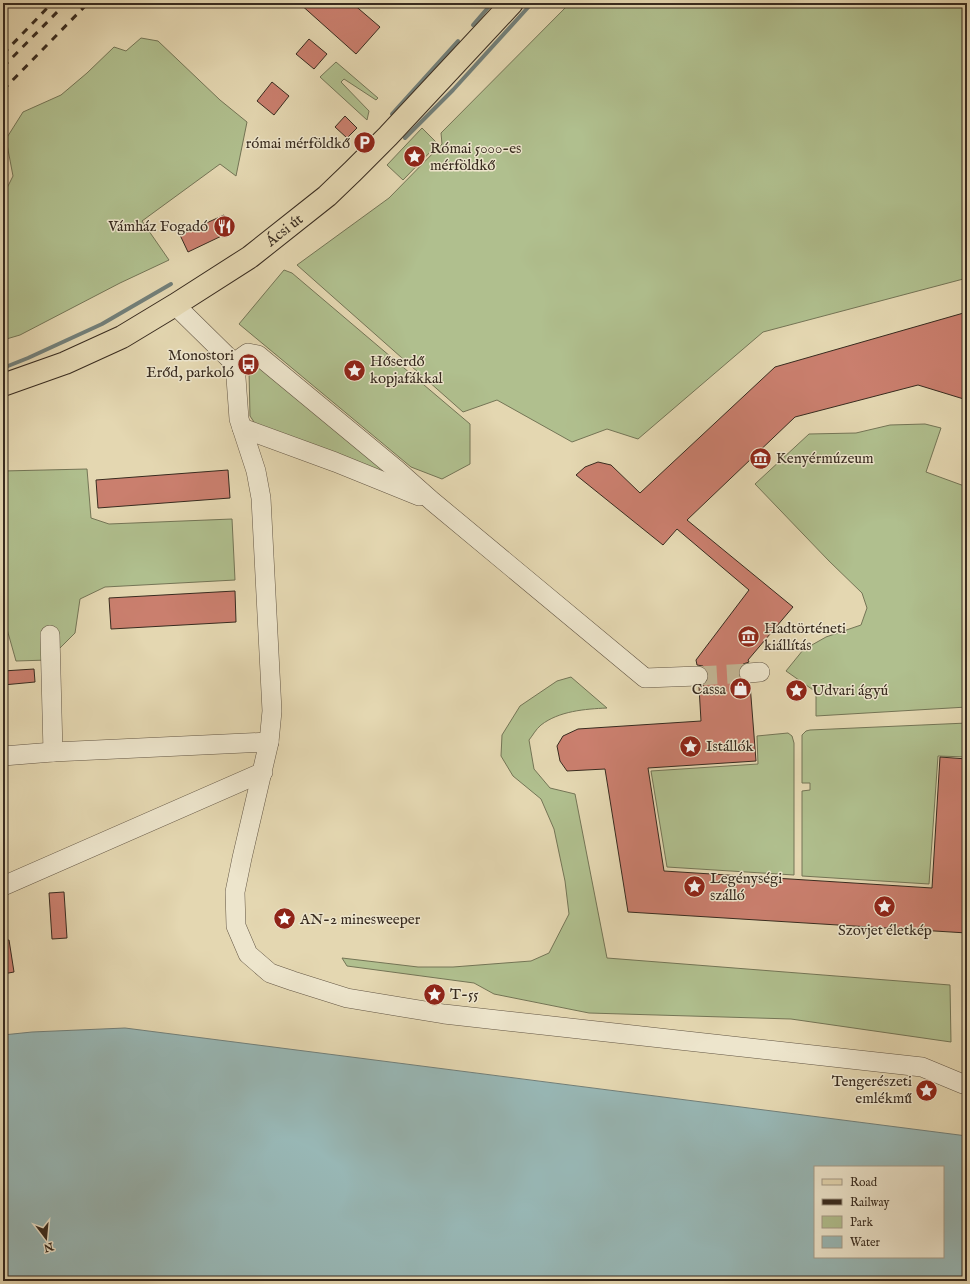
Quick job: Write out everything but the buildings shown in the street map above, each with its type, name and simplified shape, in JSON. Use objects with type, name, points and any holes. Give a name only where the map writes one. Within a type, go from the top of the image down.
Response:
[{"type":"main road","name":"Ácsi út","points":[[3,385],[65,363],[122,336],[175,305],[250,256],[327,196],[388,136],[512,3]]},
{"type":"street","points":[[175,305],[235,364],[239,419],[256,471],[261,498],[272,710],[269,742],[242,858],[236,892],[236,926],[248,954],[270,973],[347,998],[444,1014],[922,1067],[963,1084]]},
{"type":"street","points":[[235,364],[248,353],[258,355],[387,461],[432,501],[645,678],[698,676]]},
{"type":"street","points":[[242,428],[335,462],[432,501]]},
{"type":"street","points":[[379,480],[387,473],[387,461]]},
{"type":"street","points":[[50,634],[53,752]]},
{"type":"street","points":[[3,756],[53,752],[269,742]]},
{"type":"street","points":[[3,886],[263,772]]},
{"type":"green space","points":[[570,3],[967,3],[967,278],[763,332],[638,439],[607,429],[572,442],[497,400],[463,412],[297,265],[389,198],[442,144],[441,133]]},
{"type":"green space","points":[[141,38],[158,41],[220,100],[247,122],[236,176],[220,164],[142,221],[169,260],[120,283],[20,335],[3,340],[3,196],[13,176],[6,139],[23,112],[61,95],[114,47],[126,51]]},
{"type":"green space","points":[[336,62],[378,98],[376,100],[344,79],[341,82],[369,111],[367,120],[320,77]]},
{"type":"green space","points":[[422,128],[438,144],[403,180],[387,165]]},
{"type":"green space","points":[[284,270],[292,273],[470,424],[470,464],[442,479],[411,467],[239,324]]},
{"type":"green space","points":[[255,361],[385,466],[382,476],[256,425],[250,416],[249,371]]},
{"type":"green space","points":[[925,424],[941,428],[926,472],[967,487],[967,707],[816,716],[816,692],[786,671],[803,650],[826,637],[861,625],[867,608],[862,593],[755,484],[809,434],[856,433],[890,425]]},
{"type":"green space","points":[[87,469],[91,518],[109,524],[232,519],[235,580],[105,587],[80,599],[75,633],[48,660],[16,661],[3,615],[3,471]]},
{"type":"green space","points":[[571,677],[607,708],[581,710],[548,720],[536,730],[529,740],[534,769],[550,788],[575,794],[607,958],[950,985],[951,1042],[791,1019],[589,1013],[494,994],[474,983],[347,966],[342,958],[418,967],[453,967],[531,961],[549,953],[569,914],[565,881],[554,829],[541,799],[513,776],[501,756],[502,735],[520,706],[557,681]]},
{"type":"green space","points":[[967,723],[967,757],[938,756],[929,884],[802,876],[802,791],[810,790],[810,783],[802,783],[802,735],[806,731]]},
{"type":"green space","points":[[788,733],[792,736],[794,743],[794,875],[667,867],[651,771],[758,764],[757,736]]},
{"type":"water","points":[[125,1028],[967,1136],[967,1281],[3,1281],[3,1035],[32,1032]]},
{"type":"waterway","points":[[473,25],[492,3]]},
{"type":"waterway","points":[[405,138],[453,90],[532,3]]},
{"type":"waterway","points":[[392,114],[458,41]]},
{"type":"waterway","points":[[3,368],[102,324],[171,284]]},
{"type":"tunnel","points":[[698,676],[749,673]]},
{"type":"railway","points":[[3,54],[52,3]]},
{"type":"railway","points":[[3,67],[66,3]]},
{"type":"railway","points":[[3,90],[88,3]]},
{"type":"place","name":"római mérföldkő","points":[[365,143]]},
{"type":"place","name":"Római 5000-es mérföldkő","points":[[415,157]]},
{"type":"place","name":"Vámház Fogadó","points":[[224,226]]},
{"type":"place","name":"Monostori Erőd, parkoló","points":[[249,364]]},
{"type":"place","name":"Hőserdő kopjafákkal","points":[[354,370]]},
{"type":"place","name":"Kenyérmúzeum","points":[[760,458]]},
{"type":"place","name":"Hadtörténeti kiállítás","points":[[749,637]]},
{"type":"place","name":"Cassa","points":[[741,689]]},
{"type":"place","name":"Udvari ágyú","points":[[796,690]]},
{"type":"place","name":"Istállók","points":[[690,746]]},
{"type":"place","name":"Legénységi szálló","points":[[695,887]]},
{"type":"place","name":"Szovjet életkép","points":[[885,907]]},
{"type":"place","name":"AN-2 minesweeper","points":[[284,919]]},
{"type":"place","name":"T-55","points":[[434,994]]},
{"type":"place","name":"Tengerészeti emlékmű","points":[[927,1090]]}]
